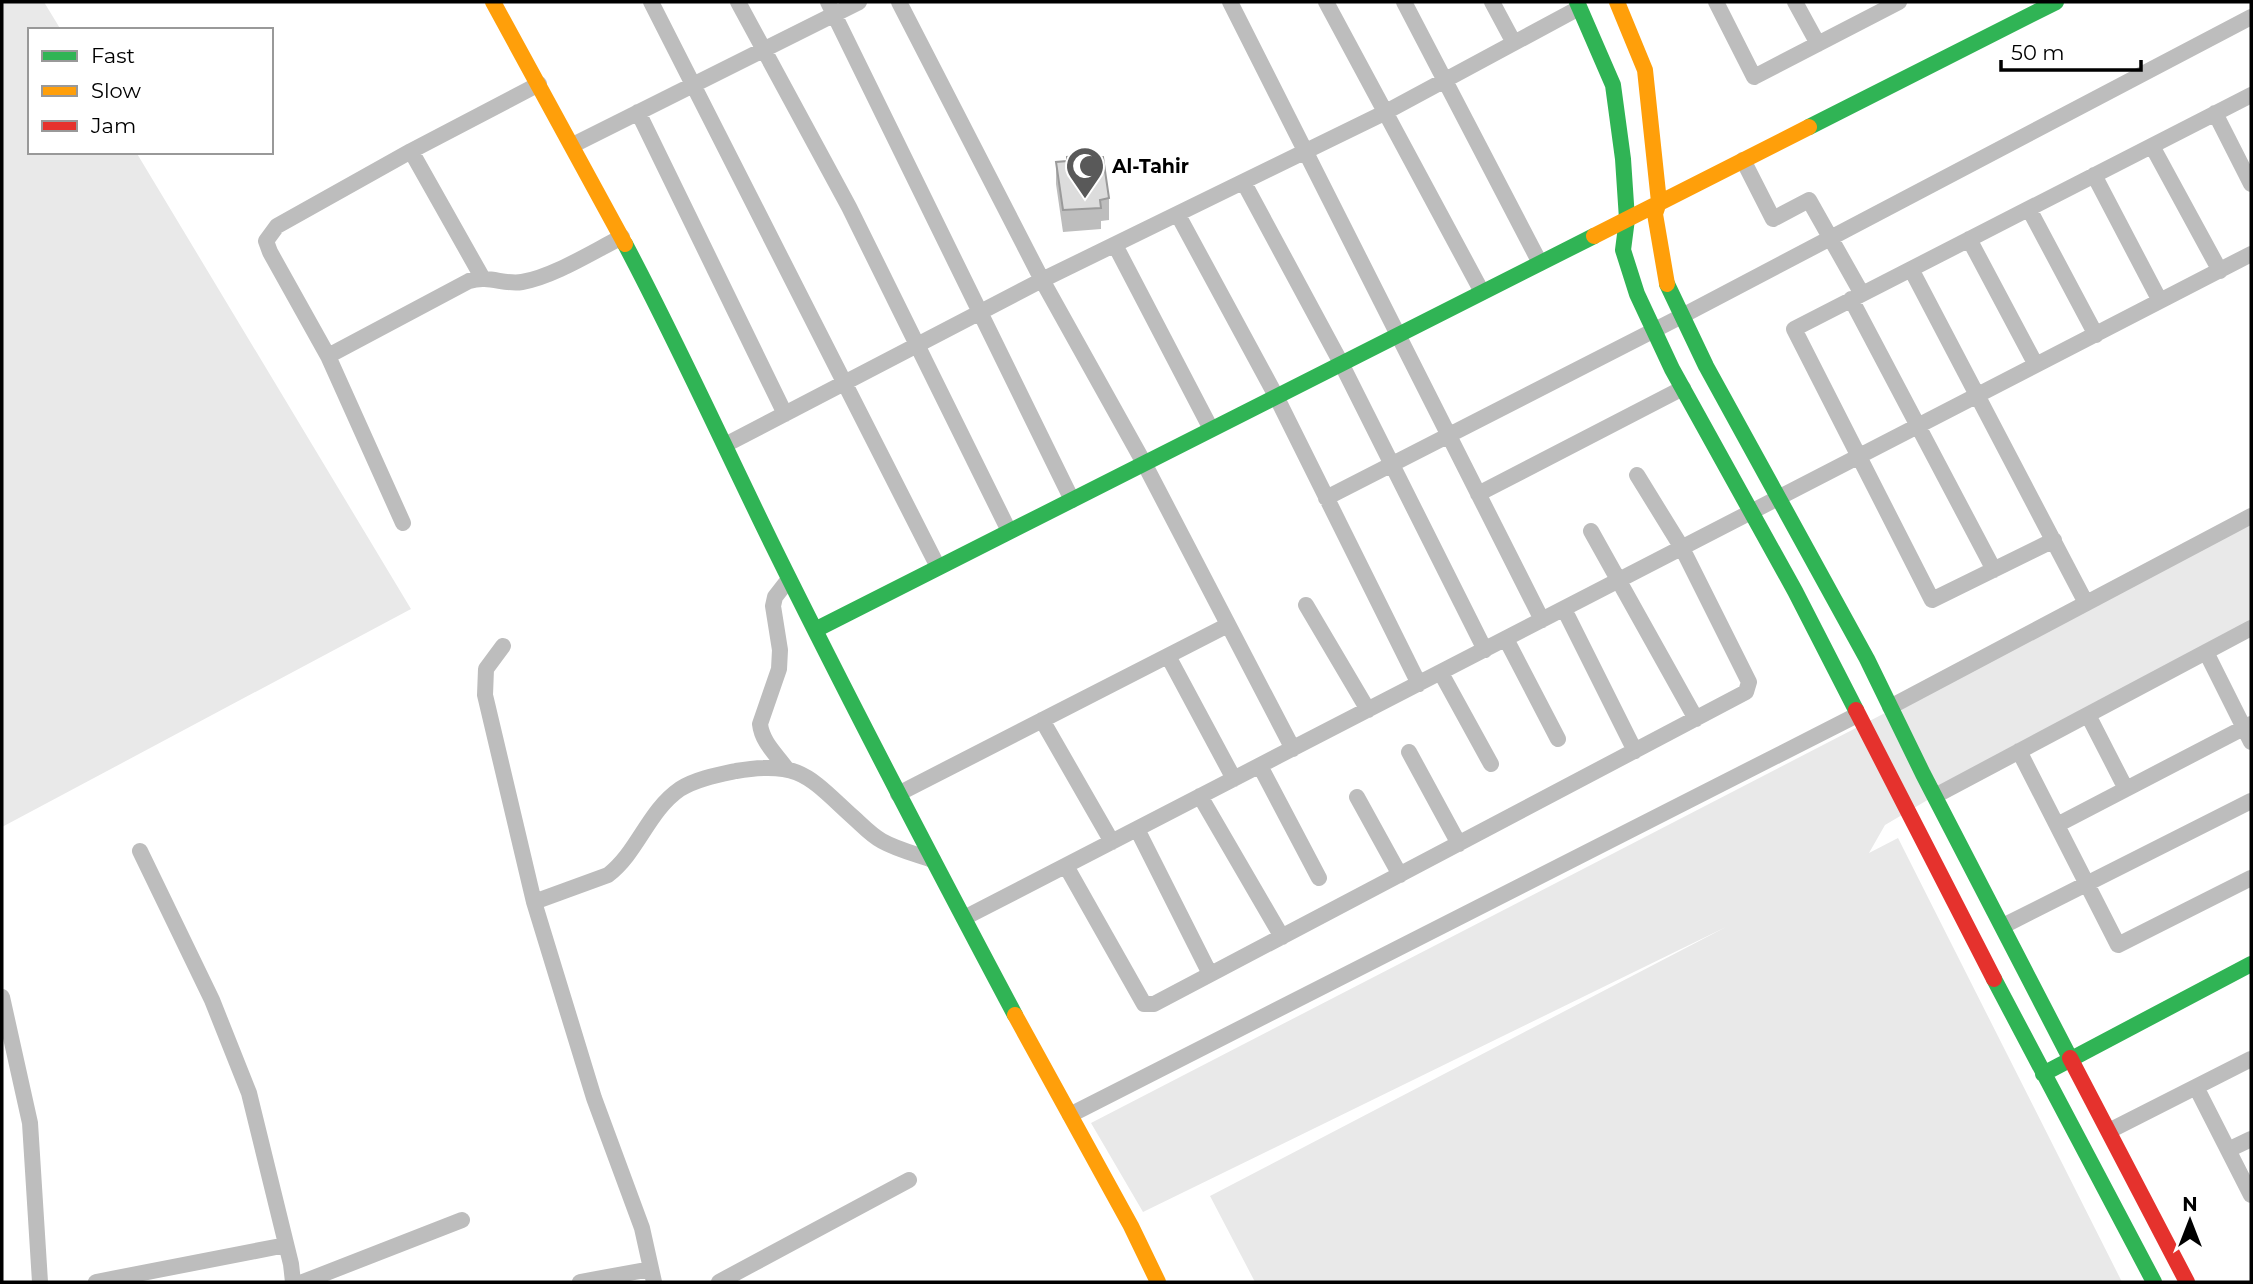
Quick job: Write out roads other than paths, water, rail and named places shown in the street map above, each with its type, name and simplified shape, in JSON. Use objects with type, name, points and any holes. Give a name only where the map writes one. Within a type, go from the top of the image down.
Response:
[{"type":"street","points":[[493,2],[622,237],[789,579],[898,794],[1131,1226],[1158,1282]]},
{"type":"street","points":[[651,2],[938,567]]},
{"type":"street","points":[[738,2],[849,207],[1009,531]]},
{"type":"street","points":[[573,145],[763,49],[832,8],[859,2]]},
{"type":"street","points":[[899,2],[1042,281],[1144,463],[1293,749]]},
{"type":"street","points":[[1230,2],[1542,620]]},
{"type":"street","points":[[1326,2],[1482,292]]},
{"type":"street","points":[[1404,2],[1540,263]]},
{"type":"street","points":[[1492,2],[1514,43]]},
{"type":"street","points":[[1616,2],[1645,70],[1659,202],[1655,214],[1665,279],[1706,366],[1867,659],[1935,796],[2187,1282]]},
{"type":"street","points":[[1716,2],[1754,77],[1818,44],[1880,6],[1899,2]]},
{"type":"street","points":[[1795,2],[1818,44]]},
{"type":"street","points":[[815,630],[1743,160],[2032,7],[2056,2]]},
{"type":"street","points":[[724,445],[980,312],[1384,113],[1578,5],[1613,85],[1623,159],[1627,219],[1623,250],[1637,293],[1683,388],[1795,591],[2043,1074],[2154,1282]]},
{"type":"street","points":[[832,8],[1072,500]]},
{"type":"street","points":[[1326,498],[1682,316],[2251,17]]},
{"type":"street","points":[[403,523],[328,356],[266,241],[277,226],[539,84]]},
{"type":"street","points":[[2054,540],[1932,600],[1794,329],[2251,95]]},
{"type":"street","points":[[638,112],[785,414]]},
{"type":"street","points":[[2215,113],[2251,184]]},
{"type":"street","points":[[2152,146],[2220,271]]},
{"type":"street","points":[[411,151],[482,277]]},
{"type":"street","points":[[1743,160],[1773,219],[1809,200],[1830,238],[1918,426],[1994,570]]},
{"type":"street","points":[[2094,175],[2160,301]]},
{"type":"street","points":[[1244,183],[1341,363],[1485,650]]},
{"type":"street","points":[[2029,209],[2096,335]]},
{"type":"street","points":[[1178,215],[1276,397],[1419,684]]},
{"type":"street","points":[[328,356],[469,281],[482,277],[519,282],[539,277],[622,237]]},
{"type":"street","points":[[1969,239],[2036,365]]},
{"type":"street","points":[[1115,245],[1211,429]]},
{"type":"street","points":[[964,918],[2160,301],[2220,271],[2249,261]]},
{"type":"street","points":[[1911,269],[2087,603]]},
{"type":"street","points":[[1478,495],[1683,388]]},
{"type":"street","points":[[1066,866],[1144,1004],[1154,1004],[1746,692],[1749,682],[1682,548],[1637,475]]},
{"type":"street","points":[[1891,707],[2251,516]]},
{"type":"street","points":[[1591,531],[1696,719]]},
{"type":"street","points":[[786,768],[766,743],[760,724],[779,669],[780,650],[773,606],[775,597],[789,579]]},
{"type":"street","points":[[1306,605],[1368,710]]},
{"type":"street","points":[[1564,609],[1634,751]]},
{"type":"street","points":[[898,794],[1228,625]]},
{"type":"street","points":[[1935,796],[2251,628]]},
{"type":"street","points":[[1506,639],[1558,739]]},
{"type":"street","points":[[503,646],[486,669],[485,695],[534,902],[594,1098],[642,1228],[653,1276],[580,1282]]},
{"type":"street","points":[[2057,825],[2249,731],[2206,652]]},
{"type":"street","points":[[1168,656],[1234,779]]},
{"type":"street","points":[[1441,673],[1491,764]]},
{"type":"street","points":[[1070,1115],[1857,715]]},
{"type":"street","points":[[2088,715],[2126,789]]},
{"type":"street","points":[[1042,720],[1112,842]]},
{"type":"street","points":[[2020,751],[2118,945],[2251,878]]},
{"type":"street","points":[[1409,752],[1459,844]]},
{"type":"street","points":[[1260,766],[1319,877]]},
{"type":"street","points":[[534,902],[608,875],[625,859],[660,807],[681,789],[712,776],[746,770],[786,768],[807,775],[882,841],[933,860]]},
{"type":"street","points":[[1200,796],[1282,937]]},
{"type":"street","points":[[1357,797],[1400,875]]},
{"type":"street","points":[[2003,926],[2251,801]]},
{"type":"street","points":[[1137,829],[1210,974]]},
{"type":"street","points":[[140,851],[212,1000],[249,1093],[293,1282]]},
{"type":"street","points":[[2043,1074],[2251,964]]},
{"type":"street","points":[[2,997],[30,1122],[40,1282]]},
{"type":"street","points":[[2109,1130],[2251,1059]]},
{"type":"street","points":[[2196,1087],[2251,1195]]},
{"type":"street","points":[[2228,1150],[2251,1139]]},
{"type":"street","points":[[719,1282],[909,1180]]},
{"type":"street","points":[[303,1282],[461,1220]]},
{"type":"street","points":[[96,1282],[286,1245]]},
{"type":"place","name":"Al-Tahir","points":[[1085,200]]}]
